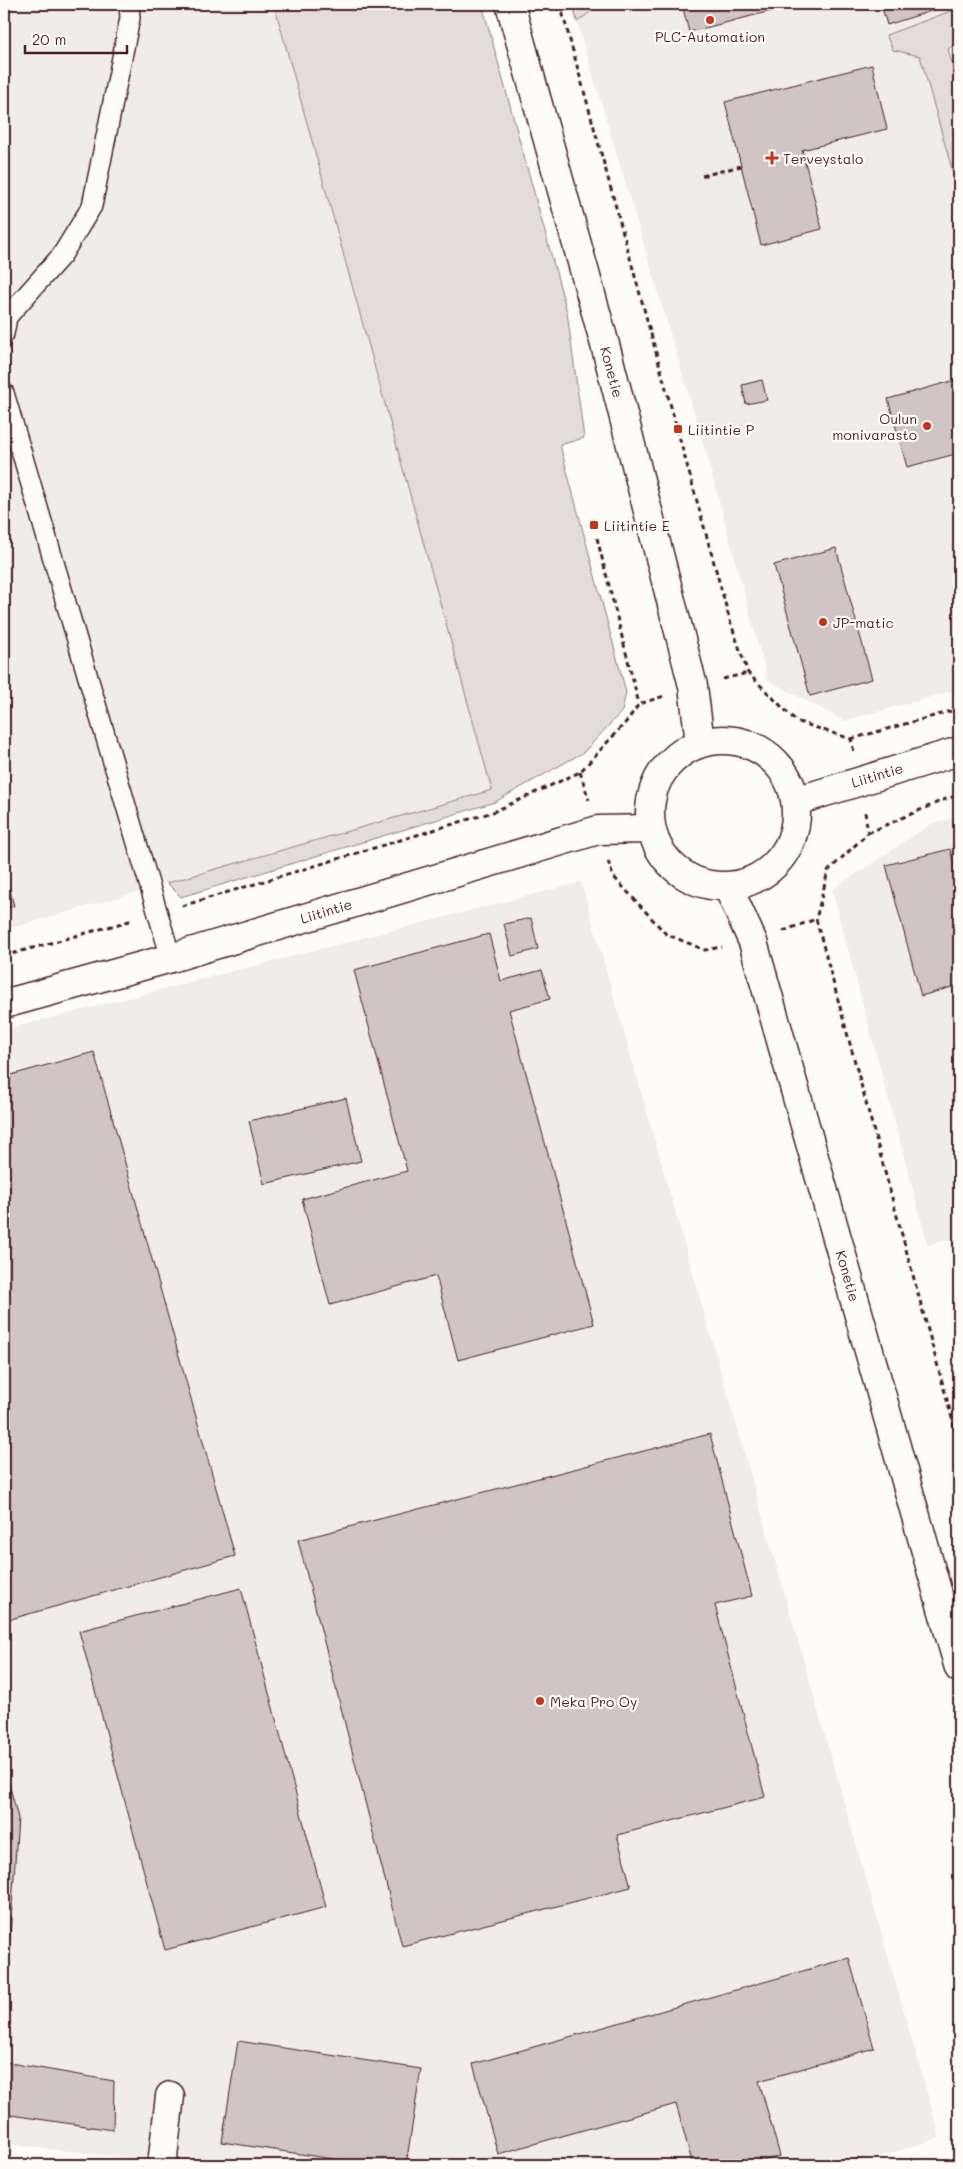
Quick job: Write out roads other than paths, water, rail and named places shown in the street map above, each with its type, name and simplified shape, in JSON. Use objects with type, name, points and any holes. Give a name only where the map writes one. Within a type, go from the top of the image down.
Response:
[{"type":"street","name":"Konetie","points":[[510,4],[607,352],[693,686],[700,743]]},
{"type":"street","points":[[725,739],[750,744],[771,756],[787,776],[796,801],[794,834],[782,857],[753,881],[728,887],[715,887],[690,880],[677,872],[660,853],[650,828],[650,802],[658,778],[678,754],[700,743],[725,739]]},
{"type":"street","name":"Liitintie","points":[[796,801],[959,751]]},
{"type":"street","name":"Liitintie","points":[[4,1004],[171,958],[598,830],[650,828]]},
{"type":"street","name":"Konetie","points":[[728,887],[753,942],[959,1668]]},
{"type":"street","points":[[162,2165],[170,2096]]},
{"type":"lane","points":[[4,334],[7,318],[62,255],[92,206],[130,18],[129,4]]},
{"type":"lane","points":[[4,393],[171,958]]},
{"type":"place","name":"PLC-Automation","points":[[710,20]]},
{"type":"place","name":"Terveystalo","points":[[772,158]]},
{"type":"place","name":"Oulun monivarasto","points":[[927,426]]},
{"type":"place","name":"Liitintie P","points":[[678,429]]},
{"type":"place","name":"Liitintie E","points":[[594,525]]},
{"type":"place","name":"JP-matic","points":[[823,622]]},
{"type":"place","name":"Meka Pro Oy","points":[[540,1701]]}]
